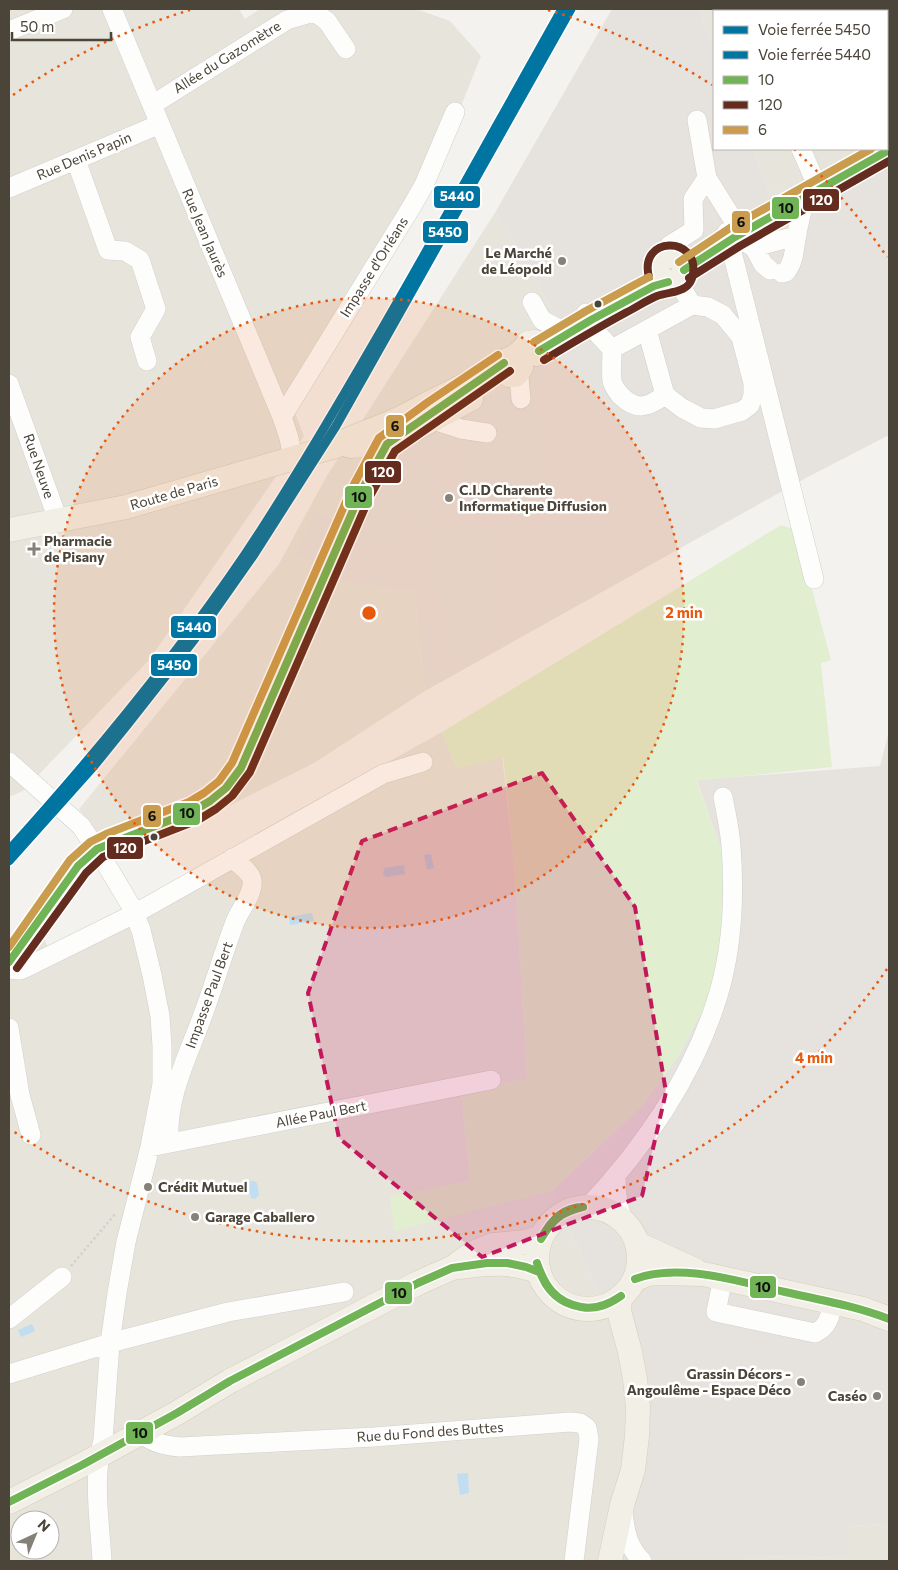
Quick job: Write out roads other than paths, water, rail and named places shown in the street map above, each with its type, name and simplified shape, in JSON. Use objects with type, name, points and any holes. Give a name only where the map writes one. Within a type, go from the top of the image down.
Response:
[{"type":"main road","name":"Route de Paris","points":[[9,530],[126,507],[336,446],[348,439],[370,432],[522,359],[649,278],[672,269],[737,237],[813,190],[870,150]]},
{"type":"main road","name":"Route de Paris","points":[[813,190],[889,150]]},
{"type":"main road","name":"Route de Paris","points":[[336,446],[387,444],[481,393],[559,329],[589,317]]},
{"type":"main road","points":[[589,1206],[601,1208],[623,1220],[632,1231],[638,1244],[640,1262],[635,1279],[629,1290],[620,1299],[605,1307],[588,1310],[572,1307],[557,1299],[546,1287],[539,1272],[537,1260],[541,1237],[549,1224],[560,1214],[574,1208],[589,1206]]},
{"type":"main road","points":[[9,1488],[101,1448],[141,1433],[230,1382],[418,1283],[452,1268],[473,1253],[493,1245],[526,1242],[541,1237]]},
{"type":"main road","points":[[638,1244],[713,1276]]},
{"type":"main road","points":[[452,1268],[487,1263],[507,1263],[539,1272]]},
{"type":"main road","points":[[635,1279],[653,1274],[713,1276],[863,1309],[889,1319]]},
{"type":"main road","points":[[610,1561],[622,1505],[633,1470],[637,1436],[638,1407],[632,1361],[619,1311],[620,1299]]},
{"type":"main road","points":[[863,1309],[889,1307]]},
{"type":"main road","points":[[588,1310],[600,1318],[607,1326],[614,1340],[622,1370],[625,1406],[625,1434],[621,1463],[597,1561]]},
{"type":"main road","points":[[9,1502],[175,1404],[230,1382]]},
{"type":"street","points":[[9,31],[63,9]]},
{"type":"street","name":"Rue Jean Jaurès","points":[[112,9],[282,417],[293,459]]},
{"type":"street","name":"Allée du Gazomètre","points":[[152,105],[287,20],[314,12],[327,21],[346,49]]},
{"type":"street","name":"Impasse d'Orléans","points":[[282,417],[424,185],[455,112]]},
{"type":"street","points":[[697,120],[707,178],[737,237],[814,579]]},
{"type":"street","name":"Rue Denis Papin","points":[[9,188],[160,124]]},
{"type":"street","points":[[737,237],[763,264],[776,271],[786,272],[789,268],[793,259],[796,236],[813,190],[801,150]]},
{"type":"street","points":[[76,160],[108,250],[125,251],[140,260],[156,309],[140,337],[147,361]]},
{"type":"street","points":[[692,305],[672,269],[670,245],[694,230],[693,199],[707,178]]},
{"type":"street","points":[[737,237],[796,236]]},
{"type":"street","points":[[532,302],[542,320],[559,329]]},
{"type":"street","points":[[612,349],[646,330],[692,305],[708,307],[723,315],[741,337],[753,383],[753,395],[750,405],[742,411],[714,419],[701,418],[682,408],[665,395],[646,330]]},
{"type":"street","points":[[589,317],[597,333],[612,349],[612,383],[626,400],[636,406],[649,406],[665,395]]},
{"type":"street","points":[[522,359],[520,377],[522,400]]},
{"type":"street","name":"Route de Paris","points":[[387,444],[478,379]]},
{"type":"street","name":"Rue Neuve","points":[[9,384],[58,520]]},
{"type":"street","points":[[433,420],[461,429],[487,433]]},
{"type":"street","points":[[14,956],[78,866],[97,849],[202,806],[226,788],[241,768],[361,492],[387,444]]},
{"type":"street","points":[[9,969],[20,970],[27,967],[232,858],[383,774],[423,762]]},
{"type":"street","points":[[12,771],[39,789],[75,820],[86,832],[97,849],[132,910],[140,930],[160,1016],[162,1084],[150,1147],[126,1242],[110,1343],[101,1448],[96,1478],[102,1561]]},
{"type":"street","points":[[589,1206],[616,1175],[676,1090],[698,1049],[715,1007],[726,962],[732,913],[731,845],[723,797]]},
{"type":"street","name":"Impasse Paul Bert","points":[[169,1142],[170,1111],[179,1077],[195,1038],[236,920],[249,894],[252,881],[250,874],[232,858]]},
{"type":"street","points":[[9,1028],[20,1094],[31,1135]]},
{"type":"street","name":"Allée Paul Bert","points":[[150,1147],[491,1080]]},
{"type":"street","points":[[616,1175],[616,1189],[623,1220]]},
{"type":"street","points":[[713,1276],[716,1312],[806,1332],[815,1333],[824,1329],[828,1322],[833,1302]]},
{"type":"street","points":[[9,1319],[62,1277]]},
{"type":"street","points":[[9,1374],[110,1343],[228,1312],[344,1292]]},
{"type":"street","name":"Rue du Fond des Buttes","points":[[141,1433],[149,1440],[180,1447],[374,1437],[570,1422],[580,1423],[587,1428],[589,1439],[574,1561]]},
{"type":"street","points":[[622,1505],[625,1534],[632,1550],[642,1561]]},
{"type":"water","points":[[431,854],[434,868],[427,870],[424,855]]},
{"type":"water","points":[[404,865],[405,874],[386,877],[383,874],[384,868]]},
{"type":"water","points":[[312,913],[314,921],[290,925],[289,917]]},
{"type":"water","points":[[250,1181],[257,1183],[259,1195],[255,1199],[251,1198],[248,1184]]},
{"type":"water","points":[[32,1324],[35,1331],[21,1337],[18,1330]]},
{"type":"water","points":[[468,1473],[469,1493],[460,1495],[457,1474]]},
{"type":"rail line","name":"5440","points":[[9,850],[133,706],[191,630],[246,553],[360,368],[562,9]]},
{"type":"rail line","name":"5450","points":[[9,861],[94,766],[128,724],[194,640],[253,556],[336,426],[571,9]]},
{"type":"place","name":"Le Marché de Léopold","points":[[562,261]]},
{"type":"place","name":"C.I.D Charente Informatique Diffusion","points":[[449,498]]},
{"type":"place","name":"Pharmacie de Pisany","points":[[34,549]]},
{"type":"place","name":"Crédit Mutuel","points":[[148,1187]]},
{"type":"place","name":"Garage Caballero","points":[[195,1217]]},
{"type":"place","name":"Grassin Décors - Angoulême - Espace Déco","points":[[801,1382]]},
{"type":"place","name":"Caséo","points":[[877,1396]]}]
